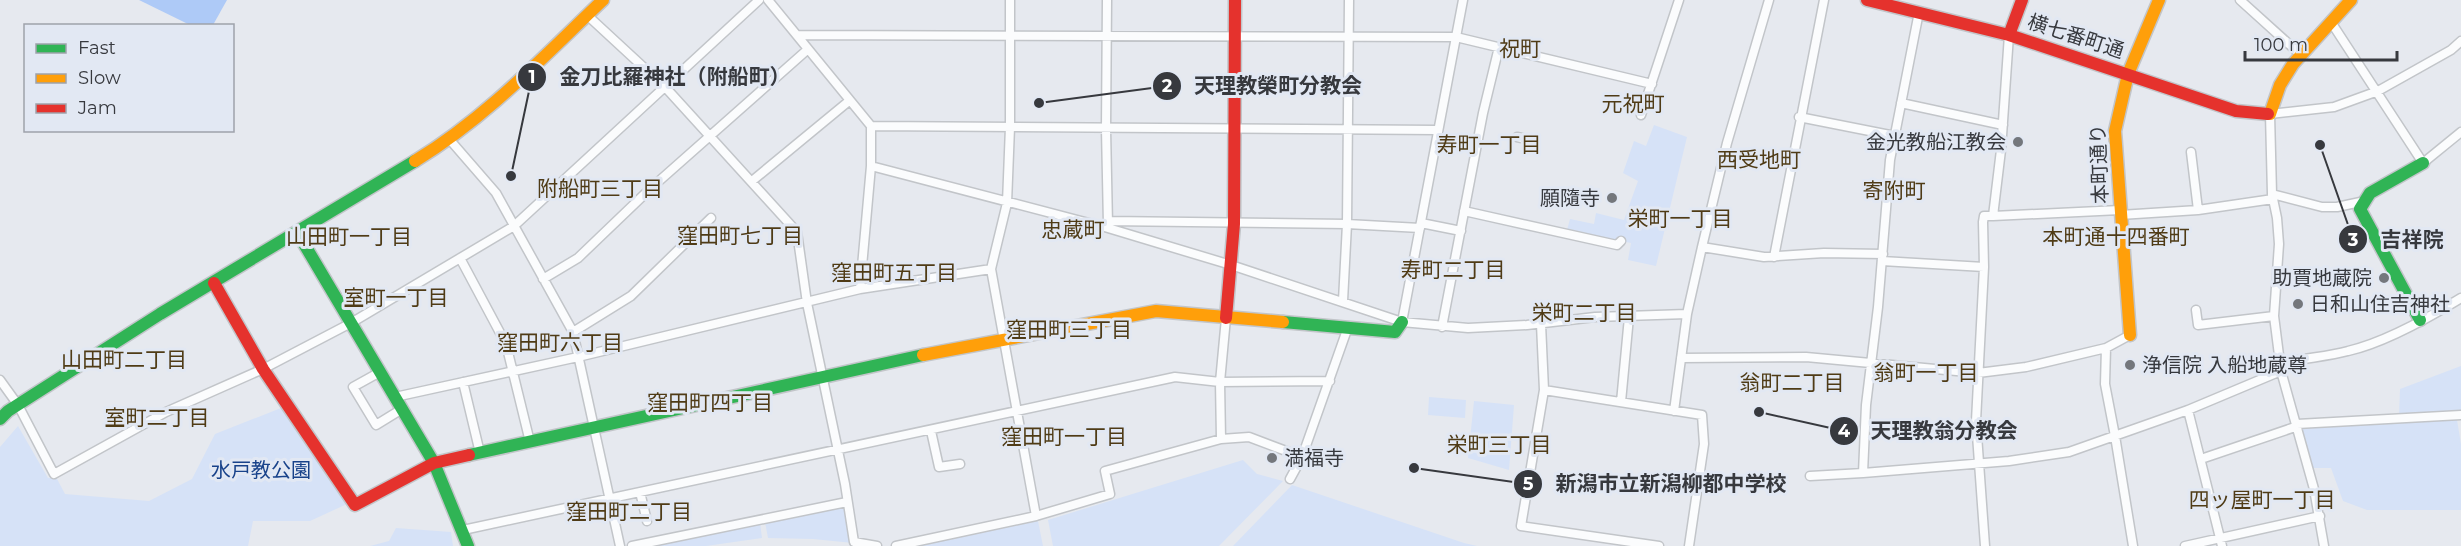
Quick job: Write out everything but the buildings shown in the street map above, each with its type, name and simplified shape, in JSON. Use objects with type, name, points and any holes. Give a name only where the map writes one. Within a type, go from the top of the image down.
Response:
[{"type":"street","points":[[0,419],[18,405],[160,314],[450,140],[498,100],[603,0]]},
{"type":"street","points":[[0,380],[18,405],[54,474],[166,412],[263,369],[351,323],[514,226],[759,0]]},
{"type":"street","points":[[768,0],[871,126],[871,165],[860,289]]},
{"type":"street","points":[[1011,0],[1007,203],[991,269],[1036,516]]},
{"type":"street","points":[[1107,0],[1108,224]]},
{"type":"street","points":[[1221,439],[1220,382],[1234,224],[1235,0]]},
{"type":"street","points":[[1343,301],[1347,224],[1349,0]]},
{"type":"street","points":[[214,283],[263,369],[355,505],[434,463],[822,376],[1156,311],[1395,332],[1402,322],[1463,0]]},
{"type":"street","points":[[1641,115],[1679,0]]},
{"type":"street","points":[[1674,411],[1687,314],[1702,248],[1727,143],[1769,0]]},
{"type":"street","points":[[1774,257],[1788,189],[1799,117],[1824,0]]},
{"type":"street","name":"横七番町通","points":[[1867,0],[2009,34],[2236,111],[2270,114]]},
{"type":"street","points":[[1993,216],[2003,124],[2009,34],[2022,0]]},
{"type":"street","name":"本町通り","points":[[2130,335],[2115,131],[2128,74],[2159,0]]},
{"type":"street","points":[[2240,0],[2301,55]]},
{"type":"street","points":[[2324,546],[2320,516],[2298,425],[2280,367],[2274,316],[2279,244],[2272,196],[2270,114],[2280,85],[2301,55],[2349,0]]},
{"type":"street","points":[[1863,473],[1870,363],[1890,160],[1919,12]]},
{"type":"street","points":[[587,15],[666,88],[796,232],[807,303],[854,542],[877,546]]},
{"type":"street","points":[[2331,22],[2424,162]]},
{"type":"street","points":[[797,35],[1456,37],[1652,84]]},
{"type":"street","points":[[2270,114],[2334,107],[2378,91],[2451,50],[2461,41]]},
{"type":"street","points":[[1442,327],[1498,47]]},
{"type":"street","points":[[543,279],[578,258],[709,135],[807,50]]},
{"type":"street","points":[[752,182],[849,101]]},
{"type":"street","points":[[1901,103],[2003,124]]},
{"type":"street","points":[[1799,117],[1895,136]]},
{"type":"street","points":[[871,126],[1437,130]]},
{"type":"street","points":[[2420,320],[2360,209],[2370,193],[2424,162],[2461,132]]},
{"type":"street","points":[[1518,137],[1531,140]]},
{"type":"street","points":[[450,140],[496,193],[573,333],[620,546]]},
{"type":"street","points":[[2191,152],[2198,210]]},
{"type":"street","points":[[871,165],[1007,203],[1108,224],[1402,322],[1468,328],[1541,324],[1595,317],[1687,314]]},
{"type":"street","points":[[1984,546],[1976,421],[1984,267],[1984,216],[2198,210],[2272,196],[2322,207],[2337,207],[2365,201]]},
{"type":"street","points":[[1464,211],[1617,245],[1621,242]]},
{"type":"street","points":[[573,333],[631,296],[711,219]]},
{"type":"street","points":[[1108,224],[1420,225],[1461,231]]},
{"type":"street","points":[[297,232],[434,463],[468,546]]},
{"type":"street","points":[[1702,248],[1764,258],[1824,253],[1984,267]]},
{"type":"street","points":[[460,258],[503,338],[530,442]]},
{"type":"street","points":[[395,397],[578,357],[860,289],[991,269]]},
{"type":"street","points":[[1810,476],[2009,461],[2069,452],[2188,410],[2280,367],[2350,351],[2420,320],[2461,298]]},
{"type":"street","points":[[2196,310],[2198,325],[2274,316]]},
{"type":"street","points":[[1621,402],[1629,317]]},
{"type":"street","points":[[1541,324],[1544,390],[1521,526],[1659,546]]},
{"type":"street","points":[[1290,479],[1302,457],[1348,327]]},
{"type":"street","points":[[1681,358],[1806,357],[1978,373],[2026,367],[2106,348],[2130,335]]},
{"type":"street","points":[[2106,348],[2105,384],[2133,546]]},
{"type":"street","points":[[380,372],[354,387],[376,424],[402,409]]},
{"type":"street","points":[[463,530],[1175,377],[1220,382],[1330,381]]},
{"type":"street","points":[[463,382],[480,453]]},
{"type":"street","points":[[1544,390],[1702,414],[1704,444],[1689,546]]},
{"type":"street","points":[[2188,410],[2221,542]]},
{"type":"street","points":[[2201,459],[2298,425],[2461,415]]},
{"type":"street","points":[[931,431],[939,467],[960,464]]},
{"type":"street","points":[[896,546],[1036,516],[1110,494],[1105,471],[1221,439],[1249,437],[1302,457]]},
{"type":"street","points":[[640,492],[647,521]]},
{"type":"street","points":[[632,546],[847,502]]},
{"type":"street","points":[[2185,546],[2221,542],[2320,516]]},
{"type":"green space","points":[[1654,125],[1687,137],[1656,266],[1628,260],[1631,243],[1567,230],[1570,219],[1594,224],[1596,213],[1624,220],[1638,181],[1623,173],[1634,141],[1646,146]]},
{"type":"green space","points":[[2461,366],[2461,411],[2399,416],[2400,389]]},
{"type":"green space","points":[[1429,397],[1466,400],[1465,418],[1428,415]]},
{"type":"green space","points":[[1474,401],[1514,405],[1509,470],[1468,458]]},
{"type":"green space","name":"水戸教公園","points":[[281,408],[347,504],[310,521],[253,521],[248,546],[0,546],[0,447],[18,426],[48,478],[56,477],[65,494],[149,501],[192,479],[215,434]]},
{"type":"green space","points":[[2457,420],[2461,444],[2461,510],[2367,510],[2343,501],[2331,468],[2312,468],[2299,426]]},
{"type":"green space","points":[[1243,460],[1257,474],[1283,481],[1219,546],[1053,546],[1048,520]]},
{"type":"green space","points":[[1292,485],[1464,543],[1477,546],[1233,546]]},
{"type":"green space","points":[[843,507],[853,543],[768,538],[765,522]]},
{"type":"green space","points":[[1038,521],[1043,546],[918,546]]},
{"type":"green space","points":[[760,523],[762,538],[706,546],[641,546]]},
{"type":"green space","points":[[396,528],[451,532],[453,546],[370,546],[389,541]]},
{"type":"water","points":[[139,0],[227,0],[214,24],[188,24]]},
{"type":"traffic: fast","points":[[0,419],[8,411],[160,314],[415,161]]},
{"type":"traffic: fast","points":[[2420,320],[2360,209],[2370,193],[2423,163]]},
{"type":"traffic: fast","points":[[297,232],[434,463],[468,546]]},
{"type":"traffic: fast","points":[[1283,322],[1395,332],[1402,322]]},
{"type":"traffic: fast","points":[[469,455],[923,355]]},
{"type":"traffic: slow","points":[[415,161],[466,126],[490,106],[603,0]]},
{"type":"traffic: slow","points":[[2130,335],[2115,131],[2128,74],[2159,0]]},
{"type":"traffic: slow","points":[[2268,114],[2270,114],[2280,85],[2293,64],[2351,0]]},
{"type":"traffic: slow","points":[[923,355],[1156,311],[1283,322]]},
{"type":"traffic: jam","points":[[1226,318],[1234,224],[1235,0]]},
{"type":"traffic: jam","points":[[1867,0],[2009,35],[2236,111],[2268,114]]},
{"type":"traffic: jam","points":[[2009,35],[2022,0]]},
{"type":"traffic: jam","points":[[214,283],[263,369],[355,505],[434,463],[469,455]]},
{"type":"place","name":"天理教榮町分教会","points":[[1039,103]]},
{"type":"place","name":"金光教船江教会","points":[[2018,142]]},
{"type":"place","name":"吉祥院","points":[[2320,145]]},
{"type":"place","name":"金刀比羅神社（附船町）","points":[[511,176]]},
{"type":"place","name":"願隨寺","points":[[1612,198]]},
{"type":"place","name":"助賈地蔵院","points":[[2384,278]]},
{"type":"place","name":"日和山住吉神社","points":[[2298,304]]},
{"type":"place","name":"浄信院 入船地蔵尊","points":[[2130,365]]},
{"type":"place","name":"天理教翁分教会","points":[[1759,412]]},
{"type":"place","name":"満福寺","points":[[1272,458]]},
{"type":"place","name":"新潟市立新潟柳都中学校","points":[[1414,468]]},
{"type":"district","name":"祝町","points":[[1520,48]]},
{"type":"district","name":"元祝町","points":[[1633,103]]},
{"type":"district","name":"寿町一丁目","points":[[1489,144]]},
{"type":"district","name":"西受地町","points":[[1759,159]]},
{"type":"district","name":"附船町三丁目","points":[[600,188]]},
{"type":"district","name":"寄附町","points":[[1894,190]]},
{"type":"district","name":"栄町一丁目","points":[[1680,218]]},
{"type":"district","name":"忠蔵町","points":[[1073,229]]},
{"type":"district","name":"窪田町七丁目","points":[[740,235]]},
{"type":"district","name":"山田町一丁目","points":[[349,236]]},
{"type":"district","name":"本町通十四番町","points":[[2116,236]]},
{"type":"district","name":"寿町二丁目","points":[[1453,269]]},
{"type":"district","name":"窪田町五丁目","points":[[894,272]]},
{"type":"district","name":"室町一丁目","points":[[396,297]]},
{"type":"district","name":"栄町二丁目","points":[[1584,312]]},
{"type":"district","name":"窪田町三丁目","points":[[1069,329]]},
{"type":"district","name":"窪田町六丁目","points":[[560,342]]},
{"type":"district","name":"山田町二丁目","points":[[124,359]]},
{"type":"district","name":"翁町一丁目","points":[[1926,372]]},
{"type":"district","name":"翁町二丁目","points":[[1792,382]]},
{"type":"district","name":"窪田町四丁目","points":[[710,402]]},
{"type":"district","name":"室町二丁目","points":[[157,417]]},
{"type":"district","name":"窪田町一丁目","points":[[1064,436]]},
{"type":"district","name":"栄町三丁目","points":[[1499,444]]},
{"type":"district","name":"四ッ屋町一丁目","points":[[2262,499]]},
{"type":"district","name":"窪田町二丁目","points":[[629,511]]}]
